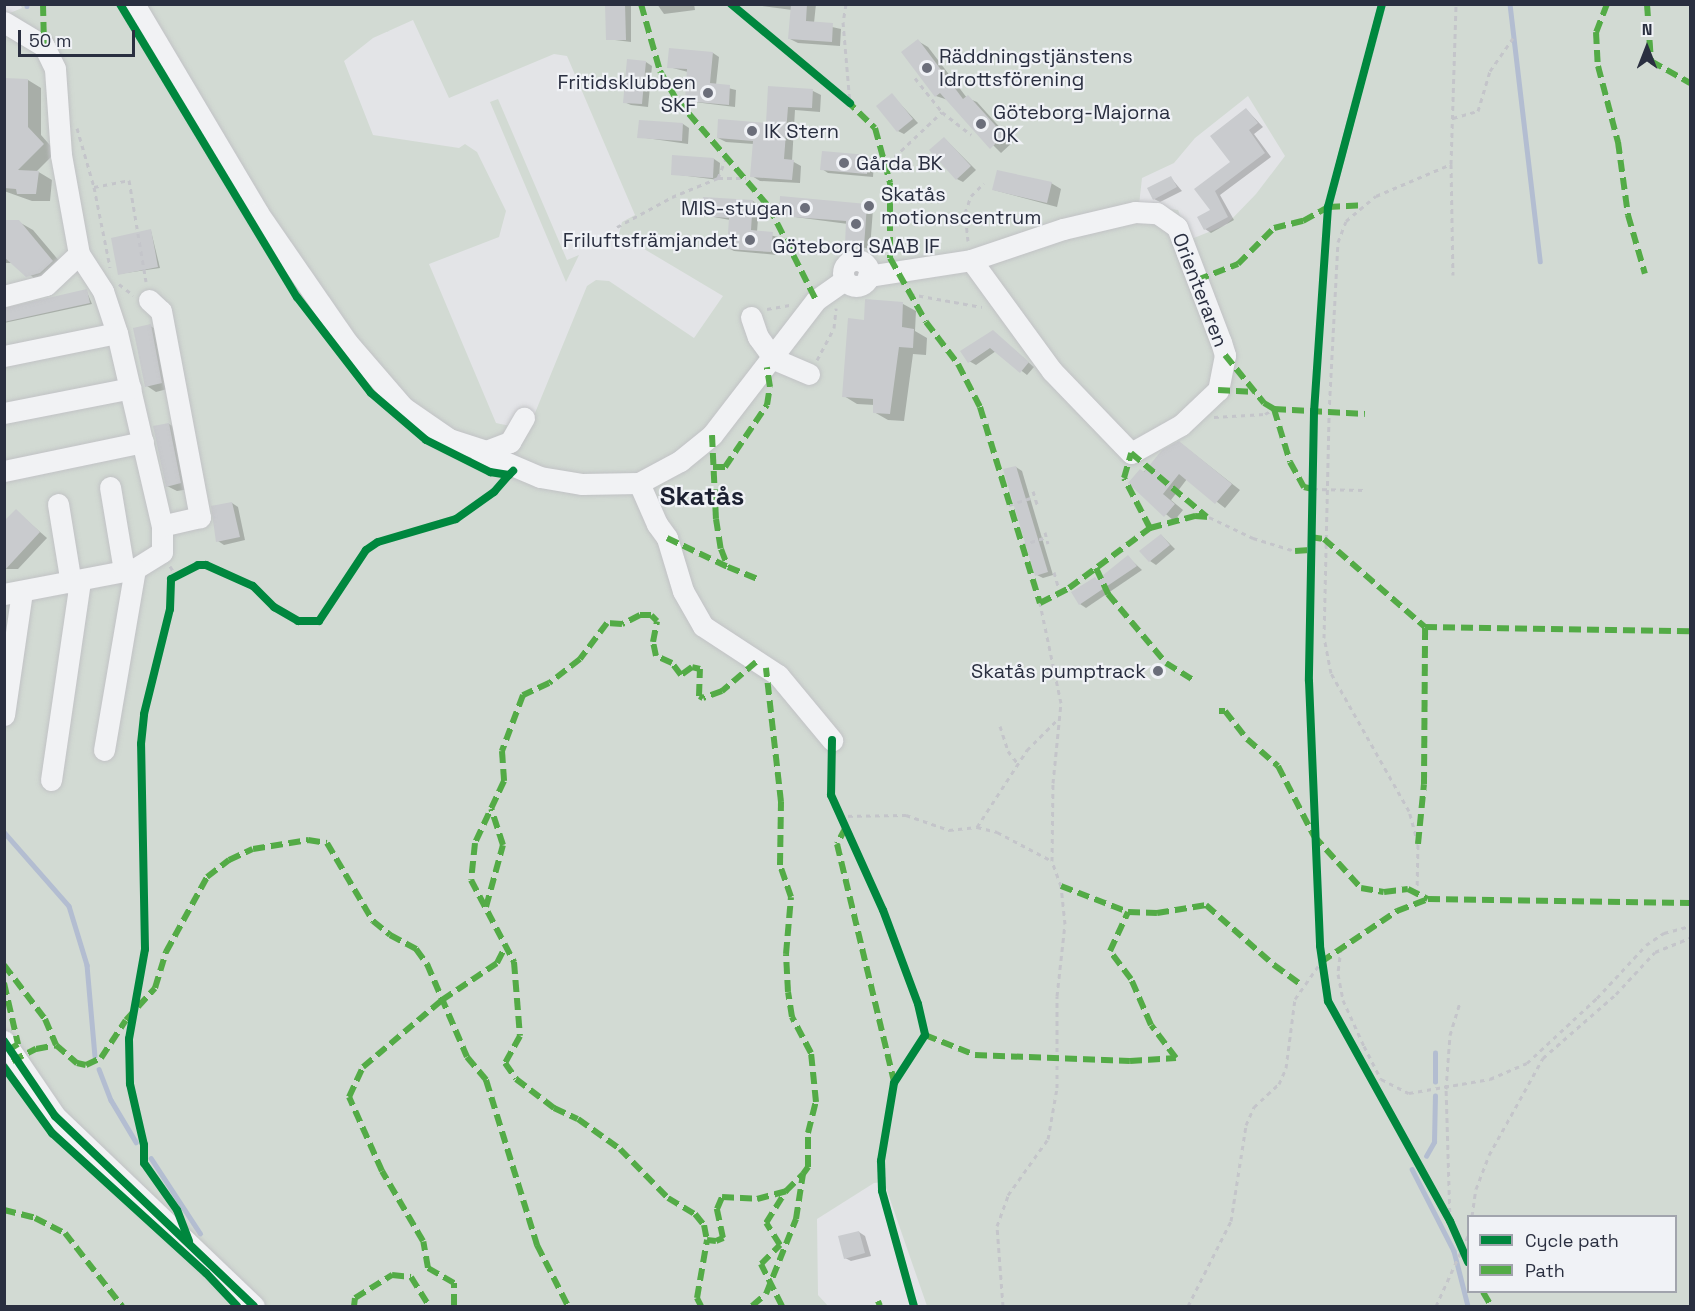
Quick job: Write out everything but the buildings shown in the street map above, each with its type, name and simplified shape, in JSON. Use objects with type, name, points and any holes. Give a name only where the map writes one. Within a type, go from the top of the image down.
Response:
[{"type":"street","points":[[134,4],[158,38],[258,213],[347,342],[414,417],[449,439],[540,477],[582,484],[639,483],[680,461],[712,435],[774,359],[816,300],[839,284]]},
{"type":"street","points":[[4,22],[44,46],[55,69],[70,213],[79,254],[106,284],[162,526],[162,552],[129,570],[13,593],[4,715]]},
{"type":"street","name":"Orienteraren","points":[[839,284],[844,268],[853,260],[865,264],[868,276],[899,274],[975,257],[1135,212],[1157,213],[1171,220],[1177,227],[1224,351],[1218,390],[1198,412],[1131,453],[1058,378],[1008,312],[975,257]]},
{"type":"street","points":[[4,296],[46,285],[79,254]]},
{"type":"street","points":[[149,300],[161,311],[200,517],[162,526]]},
{"type":"street","points":[[751,317],[758,337],[774,359],[809,374]]},
{"type":"street","points":[[4,356],[117,333]]},
{"type":"street","points":[[4,413],[131,388]]},
{"type":"street","points":[[476,449],[503,447],[524,418]]},
{"type":"street","points":[[4,471],[143,442]]},
{"type":"street","points":[[639,483],[657,524],[667,538],[683,591],[703,626],[778,675],[832,740]]},
{"type":"street","points":[[104,750],[129,570],[110,487]]},
{"type":"street","points":[[51,780],[75,582],[58,504]]},
{"type":"street","points":[[4,1041],[44,1102],[68,1131],[208,1259],[254,1306]]},
{"type":"path","points":[[846,4],[843,22],[850,103]]},
{"type":"path","points":[[1453,275],[1451,164],[1456,4]]},
{"type":"path","points":[[1453,118],[1478,111],[1490,70],[1513,38]]},
{"type":"path","points":[[915,78],[942,112],[971,135]]},
{"type":"path","points":[[888,163],[942,112]]},
{"type":"path","points":[[59,120],[71,122],[79,129],[94,187],[106,284],[142,301],[149,300],[129,180],[94,187]]},
{"type":"path","points":[[718,178],[726,158]]},
{"type":"path","points":[[1417,894],[1418,844],[1410,810],[1331,673],[1324,638],[1326,487],[1338,242],[1346,221],[1362,205],[1451,164]]},
{"type":"path","points":[[617,227],[672,196],[718,178],[746,178]]},
{"type":"path","points":[[975,257],[965,239],[965,213],[971,196],[984,183]]},
{"type":"path","points":[[825,348],[834,328],[839,284]]},
{"type":"path","points":[[910,294],[1008,312]]},
{"type":"path","points":[[1198,412],[1231,418],[1266,414],[1274,409]]},
{"type":"path","points":[[1313,489],[1326,487],[1365,490]]},
{"type":"path","points":[[1033,491],[1038,507]]},
{"type":"path","points":[[1009,505],[1034,497]]},
{"type":"path","points":[[1209,517],[1253,538],[1295,551]]},
{"type":"path","points":[[1045,532],[1048,544]]},
{"type":"path","points":[[1022,545],[1046,537]]},
{"type":"path","points":[[1054,572],[1060,593]]},
{"type":"path","points":[[1003,1306],[996,1242],[1001,1208],[1048,1139],[1055,1114],[1057,996],[1065,924],[1061,886],[1052,861],[1060,686],[1040,603]]},
{"type":"path","points":[[977,827],[1018,764],[1057,719]]},
{"type":"path","points":[[1000,726],[1008,751],[1018,764]]},
{"type":"path","points":[[838,816],[906,815],[949,830],[977,827],[997,832],[1052,861]]},
{"type":"path","points":[[1341,948],[1338,974],[1343,1000],[1382,1080],[1409,1093],[1446,1089],[1490,1079],[1527,1063],[1597,998],[1646,945],[1664,933],[1690,927]]},
{"type":"path","points":[[1472,1215],[1476,1189],[1489,1155],[1543,1058],[1616,994],[1654,952],[1690,938]]},
{"type":"path","points":[[1188,1306],[1231,1221],[1246,1125],[1254,1107],[1279,1084],[1286,1068],[1296,999],[1321,962]]},
{"type":"path","points":[[1450,1221],[1446,1089],[1450,1035],[1460,1002]]},
{"type":"path","points":[[1436,1306],[1467,1238]]},
{"type":"shaded area","points":[[20,4],[1690,5],[1690,1306],[927,1306],[884,1182],[874,1183],[817,1219],[818,1295],[828,1306],[5,1306],[5,15],[22,8]],"holes":[[[413,20],[449,98],[554,54],[567,56],[635,215],[622,222],[619,234],[723,296],[694,338],[609,281],[596,280],[587,286],[528,430],[496,423],[429,264],[499,237],[506,211],[477,152],[465,144],[459,148],[373,135],[344,61],[373,38]],[[1248,96],[1285,156],[1256,194],[1226,225],[1189,240],[1178,210],[1139,205],[1142,178],[1174,163],[1195,138]]]},
{"type":"shaded area","points":[[498,99],[567,260],[579,255],[566,282],[490,102]]},
{"type":"waterway","points":[[1510,4],[1540,261]]},
{"type":"waterway","points":[[4,832],[69,906],[87,965],[95,1056]]},
{"type":"waterway","points":[[1435,1053],[1435,1082]]},
{"type":"waterway","points":[[99,1069],[111,1100],[136,1142]]},
{"type":"waterway","points":[[1426,1156],[1434,1142],[1435,1096]]},
{"type":"waterway","points":[[151,1158],[200,1233]]},
{"type":"waterway","points":[[1412,1169],[1454,1251],[1468,1306]]},
{"type":"marked path","points":[[43,4],[44,46]]},
{"type":"marked path","points":[[641,4],[660,71],[677,100],[769,207],[816,300]]},
{"type":"marked path","points":[[1607,4],[1596,32],[1598,66],[1618,142],[1628,215],[1645,274]]},
{"type":"marked path","points":[[1647,4],[1651,61],[1690,83]]},
{"type":"marked path","points":[[846,100],[875,128],[890,183],[890,258],[926,322],[958,364],[980,407],[1040,603],[1069,588],[1150,528],[1195,516],[1209,517]]},
{"type":"marked path","points":[[1197,280],[1238,264],[1274,228],[1303,221],[1328,207],[1362,205]]},
{"type":"marked path","points":[[1225,355],[1264,403],[1274,409],[1365,414]]},
{"type":"marked path","points":[[713,467],[725,467],[767,405],[770,387],[767,367]]},
{"type":"marked path","points":[[1218,390],[1255,392]]},
{"type":"marked path","points":[[1274,409],[1290,462],[1304,487],[1313,489]]},
{"type":"marked path","points":[[712,435],[716,519],[721,549],[728,567],[760,580]]},
{"type":"marked path","points":[[1150,528],[1124,478],[1131,453],[1207,517]]},
{"type":"marked path","points":[[1310,537],[1324,539],[1425,627],[1690,631]]},
{"type":"marked path","points":[[667,538],[728,567]]},
{"type":"marked path","points":[[1295,551],[1310,550]]},
{"type":"marked path","points":[[1096,568],[1108,594],[1166,663],[1195,681]]},
{"type":"marked path","points":[[756,662],[722,691],[703,698],[699,696],[700,669],[692,667],[681,675],[672,663],[656,656],[653,642],[657,621],[651,615],[640,615],[622,624],[607,623],[580,659],[549,683],[523,695],[502,751],[504,781],[475,843],[471,880],[514,962],[520,1036],[505,1063],[516,1079],[554,1108],[578,1119],[620,1149],[668,1198],[695,1214],[704,1225],[707,1240],[716,1241],[723,1238],[717,1209],[722,1197],[757,1199],[786,1191],[803,1174],[808,1167],[808,1133],[816,1102],[811,1053],[792,1017],[788,992],[786,954],[791,897],[780,865],[781,802],[766,668]]},
{"type":"marked path","points":[[1418,844],[1424,784],[1425,627]]},
{"type":"marked path","points":[[1219,711],[1225,711],[1247,739],[1278,766],[1314,836],[1361,888],[1384,892],[1408,889],[1428,899],[1690,903]]},
{"type":"marked path","points":[[486,907],[503,845],[491,809]]},
{"type":"marked path","points":[[846,827],[837,844],[894,1082]]},
{"type":"marked path","points":[[12,1061],[36,1049],[56,1045],[77,1063],[86,1065],[101,1058],[126,1020],[155,988],[166,952],[207,877],[229,860],[253,849],[308,840],[327,843],[373,921],[390,935],[416,949],[427,964],[467,1057],[486,1080],[537,1245],[568,1306]]},
{"type":"marked path","points":[[1061,886],[1128,912]]},
{"type":"marked path","points":[[1321,962],[1397,911],[1428,899]]},
{"type":"marked path","points":[[925,1035],[975,1055],[1130,1061],[1176,1058],[1151,1025],[1131,979],[1110,951],[1128,912],[1157,913],[1206,905],[1274,965],[1302,985]]},
{"type":"marked path","points":[[454,1306],[454,1283],[428,1268],[423,1241],[382,1171],[349,1097],[363,1067],[442,1000],[497,963],[506,945]]},
{"type":"marked path","points":[[4,965],[45,1019],[56,1045]]},
{"type":"marked path","points":[[4,983],[18,1044],[5,1052]]},
{"type":"marked path","points":[[752,1306],[766,1294],[796,1219],[803,1174]]},
{"type":"marked path","points":[[782,1306],[761,1264],[780,1245],[766,1223],[786,1191]]},
{"type":"marked path","points":[[4,1210],[35,1218],[65,1233],[122,1306]]},
{"type":"marked path","points":[[701,1306],[697,1298],[707,1240]]},
{"type":"marked path","points":[[354,1306],[355,1298],[392,1275],[411,1277],[429,1306]]},
{"type":"marked path","points":[[1484,1293],[1491,1306]]},
{"type":"marked path","points":[[878,1301],[880,1306]]},
{"type":"cycle path","points":[[120,4],[297,297],[371,393],[426,440],[490,472],[509,475],[513,471]]},
{"type":"cycle path","points":[[731,4],[850,103]]},
{"type":"cycle path","points":[[1382,4],[1328,207],[1314,412],[1309,681],[1320,946],[1328,1001],[1450,1221],[1467,1260]]},
{"type":"cycle path","points":[[189,1241],[177,1210],[144,1163],[144,1145],[130,1084],[129,1039],[145,949],[141,744],[144,714],[170,609],[171,579],[198,565],[206,565],[253,586],[274,607],[298,621],[319,621],[366,550],[378,542],[456,519],[494,492],[509,475]]},
{"type":"cycle path","points":[[832,740],[831,795],[883,910],[918,1004],[925,1035],[894,1083],[881,1161],[882,1191],[914,1306]]},
{"type":"cycle path","points":[[4,1041],[55,1116],[254,1306]]},
{"type":"cycle path","points":[[4,1067],[52,1133],[206,1273],[237,1306]]},
{"type":"place","name":"Räddningstjänstens Idrottsförening","points":[[927,68]]},
{"type":"place","name":"Fritidsklubben SKF","points":[[708,93]]},
{"type":"place","name":"Göteborg-Majorna OK","points":[[981,124]]},
{"type":"place","name":"IK Stern","points":[[752,131]]},
{"type":"place","name":"Gårda BK","points":[[844,163]]},
{"type":"place","name":"Skatås motionscentrum","points":[[869,206]]},
{"type":"place","name":"MIS-stugan","points":[[805,208]]},
{"type":"place","name":"Göteborg SAAB IF","points":[[856,224]]},
{"type":"place","name":"Friluftsfrämjandet","points":[[750,240]]},
{"type":"place","name":"Skatås pumptrack","points":[[1158,671]]},
{"type":"district","name":"Skatås","points":[[702,497]]}]
